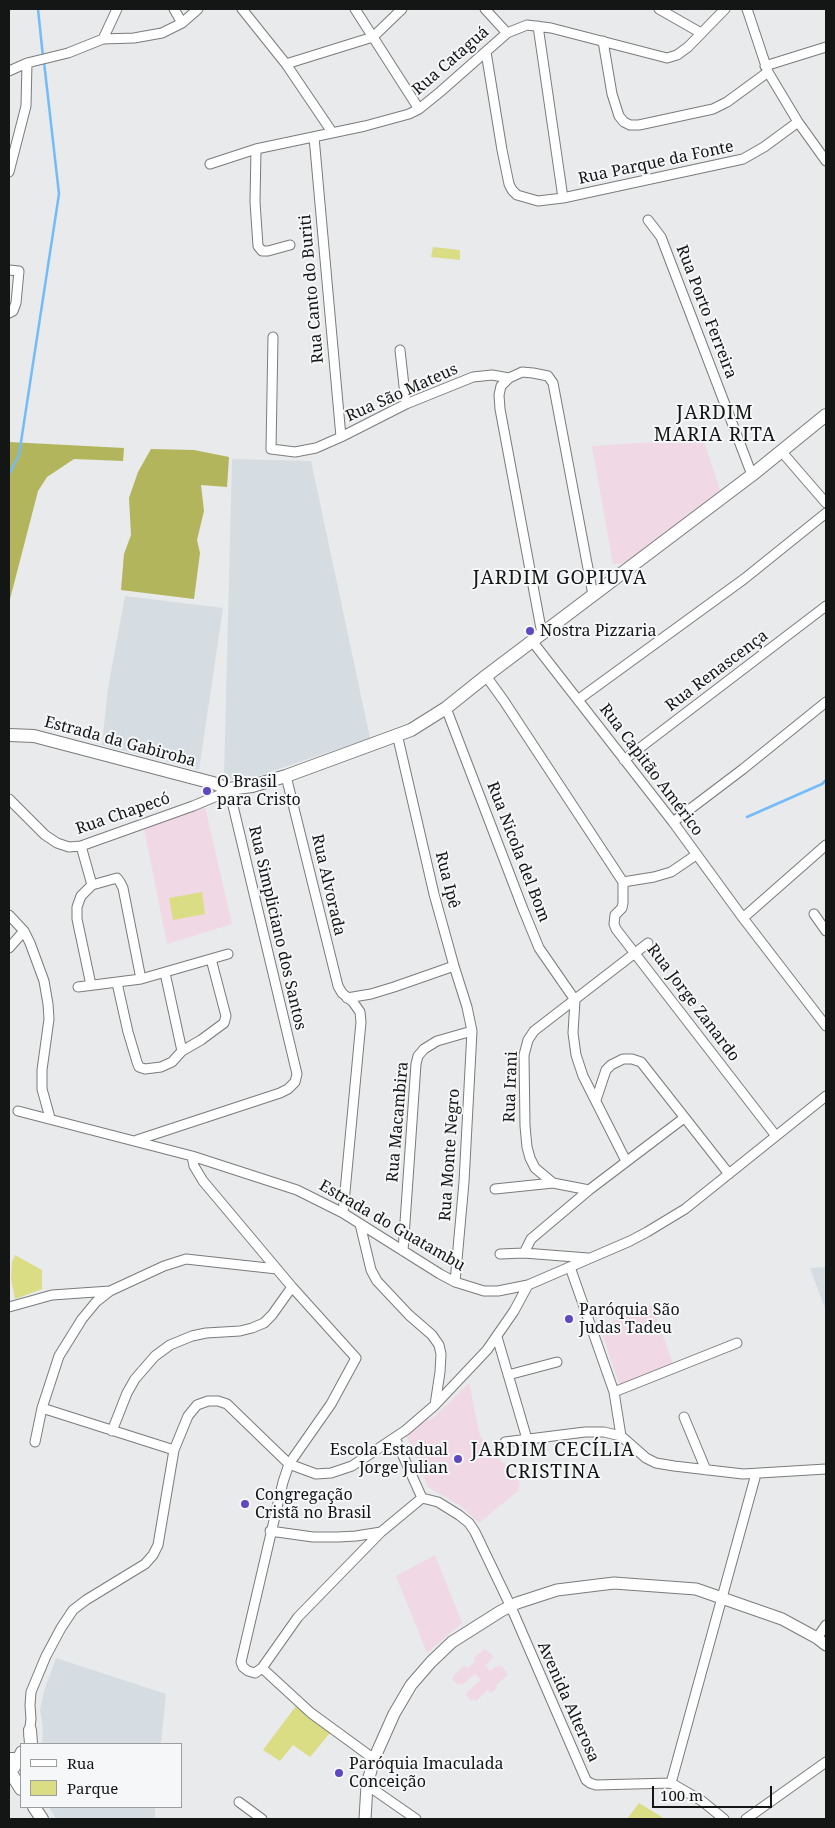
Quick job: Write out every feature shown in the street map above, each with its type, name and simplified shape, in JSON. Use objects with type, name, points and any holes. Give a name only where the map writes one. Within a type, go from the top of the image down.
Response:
[{"type":"main road","name":"Estrada da Gabiroba","points":[[9,735],[34,736],[213,783],[229,789],[252,786],[286,776],[411,730],[446,708],[752,474],[826,415]]},
{"type":"main road","points":[[30,1730],[32,1743]]},
{"type":"main road","points":[[12,1761],[20,1775]]},
{"type":"main road","points":[[12,1761],[20,1786]]},
{"type":"street","points":[[102,39],[117,9]]},
{"type":"street","points":[[174,9],[182,23]]},
{"type":"street","points":[[9,71],[27,63],[68,52],[102,39],[134,38],[162,33],[182,23],[198,9]]},
{"type":"street","points":[[242,9],[286,64],[332,132]]},
{"type":"street","points":[[354,9],[419,109]]},
{"type":"street","points":[[286,64],[373,37],[402,9]]},
{"type":"street","points":[[485,9],[507,33]]},
{"type":"street","points":[[660,9],[701,34]]},
{"type":"street","name":"Rua Cataguá","points":[[210,164],[256,149],[396,119],[419,109],[507,33],[527,25],[602,41],[667,58],[677,55],[725,9]]},
{"type":"street","points":[[746,9],[766,69],[798,122],[826,161]]},
{"type":"street","points":[[538,26],[563,198]]},
{"type":"street","points":[[602,41],[612,94],[619,116],[630,125],[639,125],[713,110],[727,102],[766,69],[826,47]]},
{"type":"street","name":"Rua Parque da Fonte","points":[[486,52],[502,150],[512,190],[517,194],[538,201],[563,198],[743,159],[764,147],[798,122]]},
{"type":"street","points":[[9,172],[26,106],[27,63]]},
{"type":"street","name":"Rua Canto do Buriti","points":[[314,137],[341,437]]},
{"type":"street","points":[[256,149],[255,202],[258,246],[262,251],[268,251],[290,245]]},
{"type":"street","name":"Rua Porto Ferreira","points":[[648,220],[661,237],[752,474]]},
{"type":"street","points":[[9,270],[20,271],[16,303],[13,311],[9,313]]},
{"type":"street","name":"Rua São Mateus","points":[[273,337],[271,449],[295,452],[305,451],[341,437],[406,404],[472,377],[492,375],[509,378],[522,372],[533,372],[548,376],[552,383],[593,594]]},
{"type":"street","points":[[400,350],[406,404]]},
{"type":"street","points":[[509,378],[501,386],[499,395],[500,409],[537,638]]},
{"type":"street","points":[[781,451],[826,503]]},
{"type":"street","points":[[579,699],[744,579],[826,513]]},
{"type":"street","name":"Rua Renascença","points":[[624,760],[826,606]]},
{"type":"street","name":"Rua Capitão Américo","points":[[537,638],[624,760],[673,822],[743,918],[826,1026]]},
{"type":"street","points":[[486,676],[514,715],[623,882],[671,872],[696,855]]},
{"type":"street","points":[[673,822],[826,702]]},
{"type":"street","name":"Rua Nicola del Bom","points":[[446,708],[523,909],[540,948],[575,1000]]},
{"type":"street","name":"Rua Ipê","points":[[397,734],[434,894],[467,1006],[472,1031]]},
{"type":"street","name":"Rua Alvorada","points":[[286,776],[338,986],[360,1012],[361,1022],[343,1213]]},
{"type":"street","name":"Rua Chapecó","points":[[9,799],[45,835],[57,843],[81,846],[193,806],[229,789]]},
{"type":"street","name":"Rua Simpliciano dos Santos","points":[[137,1140],[280,1093],[288,1089],[295,1082],[297,1074],[229,789]]},
{"type":"street","points":[[743,918],[826,845]]},
{"type":"street","points":[[81,846],[92,885]]},
{"type":"street","points":[[91,985],[77,919],[77,907],[81,896],[92,885],[116,878],[123,888],[141,978]]},
{"type":"street","name":"Rua Jorge Zanardo","points":[[623,882],[624,903],[615,916],[614,924],[776,1136]]},
{"type":"street","points":[[814,914],[826,931]]},
{"type":"street","points":[[9,915],[24,931],[44,981],[48,1004],[48,1033],[42,1070],[42,1089],[50,1118]]},
{"type":"street","points":[[9,948],[24,931]]},
{"type":"street","name":"Rua Irani","points":[[552,1183],[535,1168],[526,1147],[524,1056],[528,1040],[534,1031],[545,1021],[575,1000],[603,975],[648,943]]},
{"type":"street","points":[[78,987],[117,983],[165,973],[228,954]]},
{"type":"street","points":[[117,983],[128,1032],[139,1067],[145,1069],[161,1067],[172,1062],[182,1051],[224,1023],[226,1016],[211,959]]},
{"type":"street","points":[[347,998],[394,988],[454,966]]},
{"type":"street","points":[[165,973],[182,1051]]},
{"type":"street","points":[[575,1000],[573,1033],[576,1055],[583,1076],[626,1161]]},
{"type":"street","name":"Rua Macambira","points":[[402,1251],[418,1056],[424,1049],[437,1041],[472,1031]]},
{"type":"street","name":"Rua Monte Negro","points":[[455,1282],[464,1182],[472,1031]]},
{"type":"street","points":[[596,1100],[606,1070],[611,1065],[623,1059],[632,1059],[640,1062],[728,1174]]},
{"type":"street","name":"Estrada do Guatambu","points":[[18,1111],[137,1140],[297,1190],[343,1213],[455,1282],[484,1291],[512,1289],[528,1285],[630,1241],[684,1209],[826,1096]]},
{"type":"street","points":[[524,1253],[531,1239],[589,1190],[684,1118]]},
{"type":"street","points":[[192,1156],[194,1166],[203,1181],[292,1287],[356,1358],[331,1404],[289,1464],[270,1531],[241,1662],[243,1667],[251,1673],[255,1673],[262,1668],[298,1617],[381,1532],[422,1498],[395,1438]]},
{"type":"street","points":[[495,1190],[552,1183],[589,1190]]},
{"type":"street","points":[[360,1224],[371,1270],[377,1280],[384,1290],[432,1335],[439,1345],[441,1354],[440,1372],[435,1405]]},
{"type":"street","points":[[500,1254],[524,1253],[590,1258]]},
{"type":"street","points":[[35,1442],[42,1408],[59,1356],[82,1319],[96,1302],[110,1291],[164,1266],[186,1259],[277,1269]]},
{"type":"street","points":[[570,1267],[614,1392],[621,1436]]},
{"type":"street","points":[[25,1743],[30,1730],[31,1692],[46,1656],[73,1610],[145,1564],[153,1555],[158,1545],[174,1450],[188,1416],[197,1406],[208,1401],[218,1401],[227,1404],[289,1464],[316,1474],[331,1473],[352,1466],[395,1438],[435,1405],[487,1350],[514,1311],[528,1285]]},
{"type":"street","points":[[112,1431],[127,1393],[135,1379],[155,1356],[170,1346],[192,1336],[206,1333],[240,1331],[264,1323],[292,1287]]},
{"type":"street","points":[[9,1307],[52,1295],[110,1291]]},
{"type":"street","points":[[497,1337],[527,1439]]},
{"type":"street","points":[[614,1392],[736,1344]]},
{"type":"street","points":[[508,1375],[558,1362]]},
{"type":"street","points":[[42,1408],[174,1450]]},
{"type":"street","points":[[684,1417],[706,1470]]},
{"type":"street","points":[[505,1442],[585,1432],[604,1432],[621,1436],[646,1458],[656,1462],[706,1470],[756,1474],[826,1469]]},
{"type":"street","points":[[724,1819],[702,1801],[671,1783],[756,1474]]},
{"type":"street","name":"Avenida Alterosa","points":[[422,1498],[438,1502],[469,1523],[510,1606],[586,1780],[596,1785],[671,1783]]},
{"type":"street","points":[[270,1531],[338,1537],[381,1532]]},
{"type":"street","points":[[365,1819],[367,1785],[374,1759],[394,1714],[411,1685],[431,1662],[464,1634],[510,1606],[557,1590],[614,1583],[696,1589],[782,1619],[822,1641],[826,1625]]},
{"type":"street","points":[[262,1668],[311,1713],[374,1759]]},
{"type":"street","points":[[746,1819],[826,1762]]},
{"type":"street","points":[[367,1785],[416,1819]]},
{"type":"street","points":[[239,1802],[262,1819]]},
{"type":"shaded area","points":[[703,439],[720,490],[625,563],[613,564],[592,446]]},
{"type":"shaded area","points":[[232,459],[311,461],[370,738],[246,780],[224,778]]},
{"type":"shaded area","points":[[125,596],[223,608],[199,770],[102,745],[108,688]]},
{"type":"shaded area","points":[[205,807],[232,924],[167,944],[144,828]]},
{"type":"shaded area","points":[[826,1267],[826,1311],[810,1268]]},
{"type":"shaded area","points":[[652,1305],[673,1364],[620,1386],[600,1327]]},
{"type":"shaded area","name":"Escola Estadual Jorge Julian","points":[[469,1383],[480,1436],[520,1482],[518,1491],[479,1523],[461,1506],[428,1487],[406,1435],[427,1419],[431,1420]]},
{"type":"shaded area","points":[[435,1555],[462,1623],[427,1653],[396,1576]]},
{"type":"shaded area","points":[[485,1649],[493,1658],[485,1665],[490,1671],[499,1665],[502,1666],[508,1675],[496,1685],[497,1688],[491,1693],[488,1690],[476,1701],[474,1699],[471,1701],[466,1695],[467,1692],[481,1680],[475,1674],[462,1685],[460,1683],[458,1685],[452,1679],[464,1666],[468,1668],[475,1661],[474,1658]]},
{"type":"shaded area","points":[[56,1658],[166,1694],[161,1743],[42,1743],[43,1728],[40,1710],[44,1691]]},
{"type":"shaded area","points":[[50,1808],[155,1808],[155,1819],[56,1819]]},
{"type":"green space","points":[[433,247],[460,250],[460,260],[431,257]]},
{"type":"green space","points":[[9,442],[124,448],[123,461],[74,459],[47,477],[38,491],[9,603]]},
{"type":"green space","points":[[151,449],[194,450],[229,457],[227,487],[201,485],[204,511],[197,540],[200,553],[194,599],[121,590],[124,554],[131,535],[129,498],[138,472]]},
{"type":"green space","points":[[202,892],[205,914],[173,920],[169,898]]},
{"type":"green space","points":[[15,1255],[42,1270],[42,1289],[15,1299],[11,1279],[12,1262]]},
{"type":"green space","points":[[296,1706],[330,1733],[310,1757],[293,1745],[280,1761],[263,1750]]},
{"type":"green space","points":[[639,1803],[665,1819],[627,1819]]},
{"type":"waterway","points":[[38,9],[43,57]]},
{"type":"waterway","points":[[9,474],[19,455],[59,194],[44,62]]},
{"type":"waterway","points":[[747,817],[822,784],[826,780]]},
{"type":"place","name":"Nostra Pizzaria","points":[[530,631]]},
{"type":"place","name":"O Brasil para Cristo","points":[[207,791]]},
{"type":"place","name":"Paróquia São Judas Tadeu","points":[[569,1319]]},
{"type":"place","name":"Escola Estadual Jorge Julian","points":[[458,1459]]},
{"type":"place","name":"Congregação Cristã no Brasil","points":[[245,1504]]},
{"type":"place","name":"Paróquia Imaculada Conceição","points":[[339,1773]]},
{"type":"district","name":"JARDIM MARIA RITA","points":[[715,425]]},
{"type":"district","name":"JARDIM GOPIUVA","points":[[560,579]]},
{"type":"district","name":"JARDIM CECÍLIA CRISTINA","points":[[553,1462]]}]
